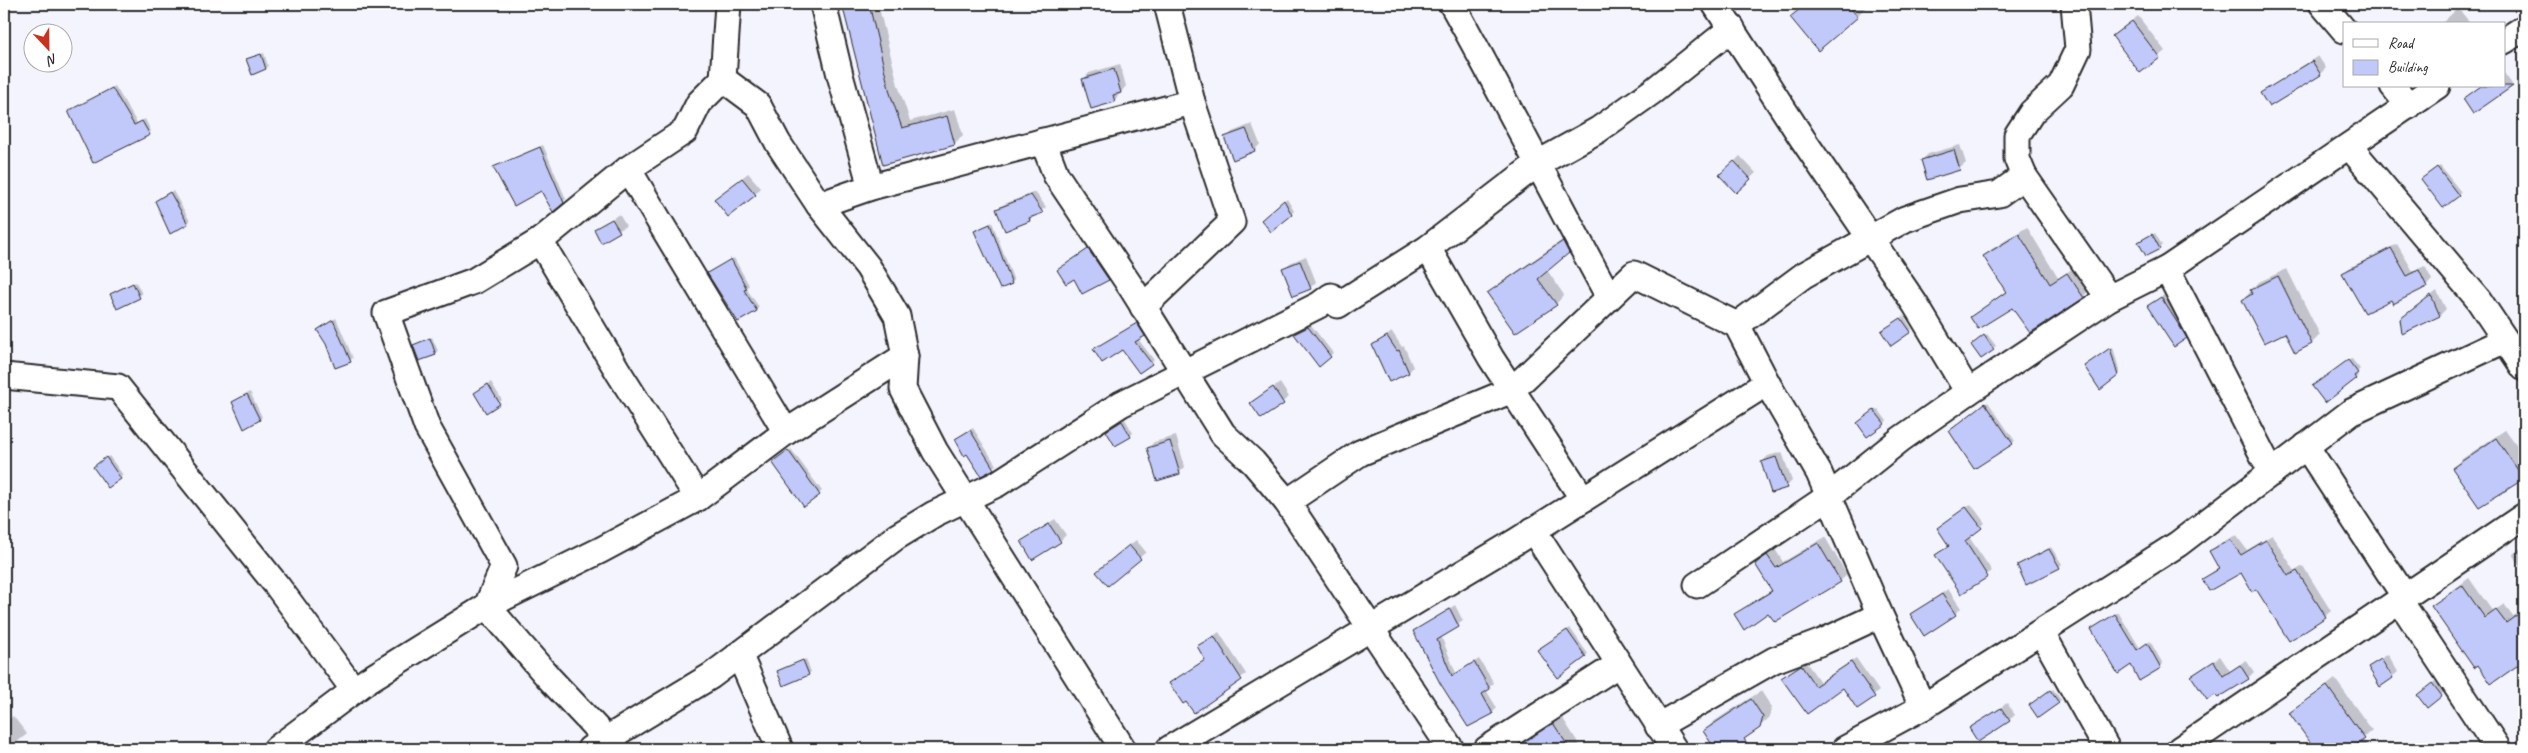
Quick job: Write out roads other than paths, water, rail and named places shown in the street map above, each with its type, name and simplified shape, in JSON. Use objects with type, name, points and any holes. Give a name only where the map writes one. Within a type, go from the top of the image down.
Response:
[{"type":"street","points":[[487,606],[504,566],[427,427],[386,313],[474,281],[540,241],[628,169],[685,131],[699,103],[723,78],[728,4]]},
{"type":"street","points":[[823,4],[840,75],[871,187]]},
{"type":"street","points":[[1143,307],[1232,222],[1192,102],[1167,4]]},
{"type":"street","points":[[1452,4],[1512,111],[1537,164],[1609,297]]},
{"type":"street","points":[[1715,4],[1802,138],[1872,237],[1968,392]]},
{"type":"street","points":[[2074,4],[2078,49],[2060,86],[2032,112],[2017,135],[2017,158],[2024,176],[2109,298]]},
{"type":"street","points":[[2322,4],[2343,29]]},
{"type":"street","points":[[487,606],[604,746],[711,676],[896,537],[934,514],[967,500],[1058,447],[1120,404],[1319,305],[1331,296],[1338,305],[1428,248],[1537,164],[1598,130],[1653,91],[1732,28]]},
{"type":"street","points":[[2506,40],[2524,28]]},
{"type":"street","points":[[723,78],[758,105],[778,143],[819,205],[868,267],[897,316],[905,356],[903,390],[935,451],[1123,749]]},
{"type":"street","points":[[2394,88],[2409,106]]},
{"type":"street","points":[[1697,585],[1828,497],[1901,439],[1968,392],[2109,298],[2167,269],[2435,88]]},
{"type":"street","points":[[819,205],[871,187],[1192,102]]},
{"type":"street","points":[[1043,142],[1056,174],[1223,434],[1253,462],[1287,502],[1451,749]]},
{"type":"street","points":[[2349,146],[2478,299],[2524,368]]},
{"type":"street","points":[[628,169],[786,432]]},
{"type":"street","points":[[1737,325],[1804,275],[1905,219],[1936,207],[1999,194],[2024,176]]},
{"type":"street","points":[[540,241],[619,373],[698,498]]},
{"type":"street","points":[[1428,248],[1512,390],[1583,499]]},
{"type":"street","points":[[2167,269],[2272,473]]},
{"type":"street","points":[[1287,502],[1360,453],[1512,390],[1634,274],[1737,325],[1767,383],[1819,473],[1880,615],[1923,707]]},
{"type":"street","points":[[1844,749],[1923,707],[2042,633],[2178,544],[2350,412],[2505,340]]},
{"type":"street","points":[[276,749],[354,690],[487,606],[601,550],[698,498],[786,432],[905,356]]},
{"type":"street","points":[[4,376],[118,387],[278,587],[354,690]]},
{"type":"street","points":[[1169,749],[1533,530],[1767,383]]},
{"type":"street","points":[[2306,446],[2498,749]]},
{"type":"street","points":[[2180,749],[2524,516]]},
{"type":"street","points":[[1533,530],[1674,749]]},
{"type":"street","points":[[1658,726],[1774,660],[1822,642],[1880,615]]},
{"type":"street","points":[[2042,633],[2107,749]]},
{"type":"street","points":[[739,654],[780,749]]},
{"type":"street","points":[[1487,749],[1619,664]]}]
